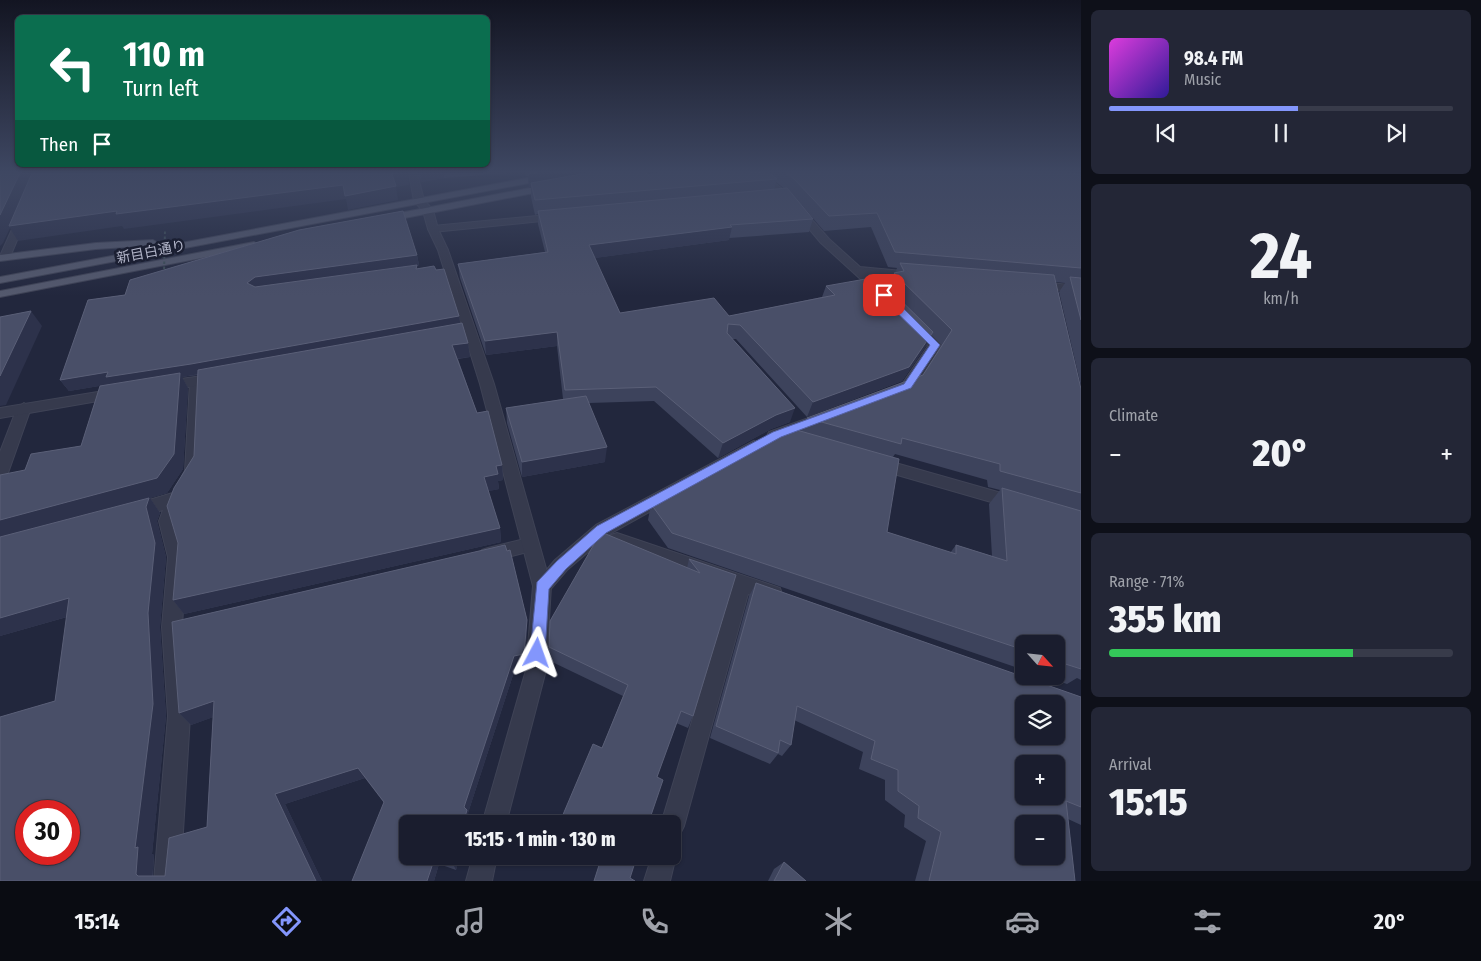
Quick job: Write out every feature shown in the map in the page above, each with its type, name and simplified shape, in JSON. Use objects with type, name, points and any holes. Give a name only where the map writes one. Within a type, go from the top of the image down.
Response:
[{"type":"main road","name":"新目白通り","points":[[0,280],[216,239],[368,214]]},
{"type":"main road","name":"新目白通り","points":[[370,222],[395,214]]},
{"type":"main road","points":[[3,258],[96,246],[216,239]]},
{"type":"main road","name":"新目白通り","points":[[0,294],[145,268],[262,244]]},
{"type":"main road","points":[[0,303],[59,292],[145,268]]},
{"type":"street","points":[[3,258],[22,214]]},
{"type":"street","points":[[427,214],[465,332],[487,384],[529,545],[542,586],[536,670],[496,815]]},
{"type":"street","points":[[802,214],[825,241],[859,270],[894,304]]},
{"type":"street","points":[[433,229],[564,217]]},
{"type":"street","points":[[859,270],[926,276]]},
{"type":"street","points":[[1022,284],[1051,291],[1081,289]]},
{"type":"street","points":[[882,396],[908,386],[935,345],[908,318]]},
{"type":"street","points":[[149,389],[226,376]]},
{"type":"street","points":[[168,881],[179,716],[172,627],[177,557],[168,521],[174,500],[193,471],[197,381]]},
{"type":"street","points":[[0,413],[130,392]]},
{"type":"street","points":[[0,473],[24,408]]},
{"type":"street","points":[[542,586],[597,533],[777,435],[799,421],[838,412]]},
{"type":"street","points":[[777,435],[805,443]]},
{"type":"street","points":[[862,459],[1024,505]]},
{"type":"street","points":[[119,515],[174,500]]},
{"type":"street","points":[[597,533],[789,600]]},
{"type":"street","points":[[471,559],[529,545]]},
{"type":"street","points":[[675,815],[742,584]]},
{"type":"street","points":[[172,627],[191,623]]},
{"type":"street","points":[[479,881],[483,865]]},
{"type":"street","points":[[657,881],[661,865]]},
{"type":"path","points":[[164,277],[165,230]]},
{"type":"building","points":[[14,214],[95,214],[9,226]]},
{"type":"building","points":[[386,214],[404,214],[417,255],[255,277],[247,283],[255,287],[417,265],[416,269],[434,266],[436,270],[444,269],[459,316],[191,364],[106,377],[108,372],[60,380],[88,300],[125,295],[130,280],[299,230]]},
{"type":"building","points":[[539,214],[809,214],[813,219],[730,225],[732,227],[589,245],[620,313],[714,298],[729,316],[835,295],[826,286],[877,277],[933,332],[909,367],[813,402],[740,325],[728,324],[727,333],[795,408],[776,415],[723,443],[656,387],[565,390],[557,332],[485,341],[458,264],[548,252]]},
{"type":"building","points":[[827,214],[859,214],[829,216]]},
{"type":"building","points":[[878,214],[1081,214],[1081,268],[895,252]]},
{"type":"building","points":[[900,263],[1054,275],[1081,389],[1081,493],[1000,471],[1000,464],[902,438],[901,444],[807,418],[923,375],[952,330],[894,273],[904,271]]},
{"type":"building","points":[[1070,277],[1081,278],[1081,320]]},
{"type":"building","points":[[31,311],[0,376],[0,317]]},
{"type":"building","points":[[462,323],[468,343],[452,345],[477,413],[488,411],[502,465],[496,466],[498,474],[484,477],[500,528],[173,600],[178,543],[167,506],[174,488],[194,456],[198,370]]},
{"type":"building","points":[[180,373],[174,454],[157,478],[0,520],[0,475],[25,470],[31,454],[81,446],[100,386]]},
{"type":"building","points":[[586,396],[607,447],[522,462],[506,408]]},
{"type":"building","points":[[786,427],[899,459],[887,532],[956,554],[956,545],[1007,561],[1002,488],[1081,511],[1081,669],[1065,664],[1065,635],[1015,635],[1015,647],[672,533],[651,504],[741,457],[737,453]]},
{"type":"building","points":[[149,498],[146,507],[155,543],[148,613],[153,704],[135,848],[138,847],[136,874],[138,876],[165,876],[169,838],[207,827],[214,701],[179,713],[172,622],[505,545],[507,551],[510,550],[527,620],[524,654],[514,656],[464,807],[467,810],[466,815],[399,815],[399,865],[432,865],[427,881],[352,881],[384,802],[358,768],[275,794],[316,881],[0,881],[0,717],[55,701],[69,598],[0,618],[0,537]]},
{"type":"building","points":[[601,532],[700,573],[689,559],[736,575],[693,716],[681,711],[657,777],[663,780],[651,815],[563,815],[593,744],[602,748],[628,685],[549,647],[550,621]]},
{"type":"building","points":[[756,583],[1015,674],[1015,685],[1047,685],[1081,697],[1081,807],[1066,801],[1075,881],[929,881],[941,832],[918,818],[919,806],[898,791],[898,770],[871,759],[875,741],[797,706],[791,745],[780,740],[778,753],[716,726]]},
{"type":"building","points":[[784,862],[806,881],[774,881]]},
{"type":"building","points":[[599,865],[634,865],[630,878],[635,881],[594,881]]},
{"type":"route","points":[[537,653],[542,586],[562,565],[602,530],[777,435],[908,386],[935,345],[884,295]]}]
